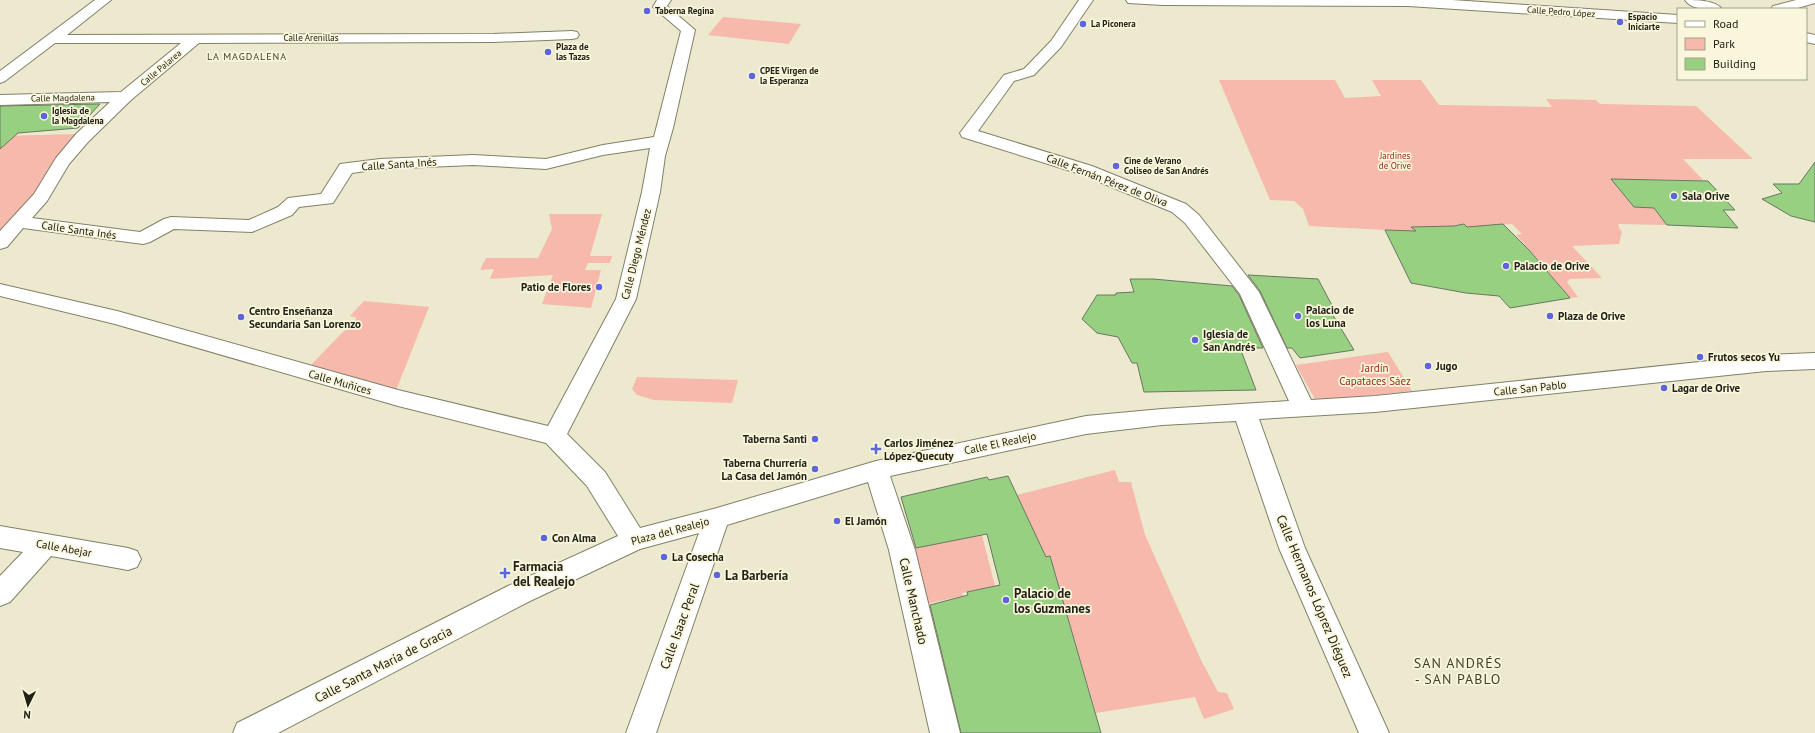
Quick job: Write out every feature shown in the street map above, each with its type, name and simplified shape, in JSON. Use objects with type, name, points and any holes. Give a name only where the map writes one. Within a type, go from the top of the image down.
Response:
[{"type":"street","points":[[0,78],[104,0]]},
{"type":"street","name":"Calle Fernán Pérez de Oliva","points":[[1086,0],[1056,44],[1029,72],[1009,78],[968,133],[1086,170],[1179,208],[1192,219],[1249,292],[1304,408]]},
{"type":"street","name":"Calle Pedro López","points":[[1133,0],[1174,2],[1335,0],[1484,6],[1677,19]]},
{"type":"street","points":[[1692,0],[1713,8]]},
{"type":"street","points":[[1782,8],[1812,0]]},
{"type":"street","name":"Calle Diego Méndez","points":[[554,436],[626,299],[651,192],[656,156],[663,134],[688,30],[662,3]]},
{"type":"street","name":"Calle Arenillas","points":[[51,39],[492,38],[572,35]]},
{"type":"street","name":"Calle Palarea","points":[[0,243],[41,197],[68,154],[125,97],[196,38]]},
{"type":"street","name":"Calle Magdalena","points":[[0,100],[125,97]]},
{"type":"street","name":"Calle Santa Inés","points":[[19,222],[143,238],[171,223],[252,226],[285,211],[294,202],[327,199],[346,168],[380,164],[473,160],[546,164],[663,134]]},
{"type":"street","name":"Calle Muñices","points":[[0,290],[117,318],[398,398],[554,436]]},
{"type":"street","name":"Calle San Pablo","points":[[1245,412],[1399,401],[1751,365],[1815,361]]},
{"type":"street","name":"Calle El Realejo","points":[[760,504],[876,470],[1086,424],[1162,417],[1245,412]]},
{"type":"street","name":"Calle Hermanos Lóprez Diéguez","points":[[1245,412],[1292,548],[1374,733]]},
{"type":"street","points":[[554,436],[596,479],[634,540]]},
{"type":"street","name":"Calle Manchado","points":[[876,470],[902,550],[945,733]]},
{"type":"street","name":"Plaza del Realejo","points":[[518,594],[634,540],[717,518],[760,504]]},
{"type":"street","name":"Calle Isaac Peral","points":[[641,733],[717,518]]},
{"type":"street","name":"Calle Abejar","points":[[0,537],[128,559]]},
{"type":"street","points":[[0,594],[45,545]]},
{"type":"street","name":"Calle Santa María de Gracia","points":[[248,733],[518,594]]},
{"type":"green space","points":[[723,17],[801,24],[789,44],[708,35]]},
{"type":"green space","name":"Jardines de Orive","points":[[1219,80],[1335,80],[1345,98],[1381,96],[1372,80],[1421,80],[1439,105],[1552,107],[1546,99],[1596,100],[1600,104],[1696,106],[1753,159],[1683,159],[1703,180],[1612,179],[1654,208],[1667,225],[1618,224],[1620,230],[1622,231],[1619,244],[1572,246],[1602,278],[1570,279],[1567,282],[1578,297],[1570,298],[1516,235],[1522,234],[1512,224],[1468,227],[1464,224],[1454,226],[1412,227],[1418,234],[1406,234],[1405,231],[1309,226],[1303,209],[1294,201],[1270,200]]},
{"type":"green space","points":[[76,134],[22,215],[0,233],[0,136]]},
{"type":"green space","points":[[549,214],[602,214],[590,256],[612,256],[610,263],[588,263],[585,270],[601,270],[591,308],[542,304],[553,275],[490,279],[494,269],[480,270],[486,258],[538,258],[552,229]]},
{"type":"green space","points":[[364,301],[429,307],[395,393],[308,368],[341,334],[351,326],[349,326],[357,318],[350,316]]},
{"type":"green space","name":"Jardín Capataces Sáez","points":[[1388,352],[1412,391],[1316,401],[1296,365]]},
{"type":"green space","points":[[637,377],[738,380],[732,403],[654,400],[637,395],[632,389]]},
{"type":"green space","points":[[1115,470],[1119,482],[1131,482],[1145,535],[1201,660],[1218,692],[1227,693],[1234,709],[1204,719],[1195,697],[1096,713],[1050,557],[1034,558],[1029,520],[1017,495]]},
{"type":"green space","points":[[982,535],[995,586],[962,593],[963,596],[925,604],[913,548]]},
{"type":"building","name":"Iglesia de la Magdalena","points":[[100,104],[78,128],[18,133],[0,149],[0,106]]},
{"type":"building","points":[[1815,162],[1815,222],[1791,216],[1762,199],[1782,193],[1773,184],[1799,184]]},
{"type":"building","name":"Sala Orive","points":[[1611,179],[1708,181],[1735,210],[1723,210],[1738,228],[1667,225],[1654,208],[1634,207]]},
{"type":"building","name":"Palacio de Orive","points":[[1464,224],[1467,227],[1503,224],[1529,250],[1570,298],[1510,308],[1499,296],[1466,293],[1411,283],[1385,230],[1416,231],[1411,227],[1454,226]]},
{"type":"building","name":"Palacio de los Luna","points":[[1248,275],[1318,279],[1335,311],[1331,312],[1354,350],[1300,358],[1292,348],[1287,348],[1260,291]]},
{"type":"building","name":"Iglesia de San Andrés","points":[[1130,279],[1153,279],[1232,286],[1239,295],[1263,348],[1240,348],[1256,390],[1144,392],[1137,363],[1132,363],[1118,337],[1097,333],[1082,319],[1097,295],[1116,295],[1116,293],[1134,292]]},
{"type":"building","name":"Palacio de los Guzmanes","points":[[1008,476],[1046,557],[1050,556],[1101,733],[961,733],[930,605],[968,595],[967,592],[1000,585],[987,534],[916,548],[901,497],[987,477],[989,480]]},
{"type":"place","name":"Taberna Regina","points":[[647,11]]},
{"type":"place","name":"Espacio Iniciarte","points":[[1620,22]]},
{"type":"place","name":"La Piconera","points":[[1083,24]]},
{"type":"place","name":"Plaza de las Tazas","points":[[548,52]]},
{"type":"place","name":"CPEE Virgen de la Esperanza","points":[[752,76]]},
{"type":"place","name":"Iglesia de la Magdalena","points":[[44,116]]},
{"type":"place","name":"Cine de Verano Coliseo de San Andrés","points":[[1116,166]]},
{"type":"place","name":"Sala Orive","points":[[1674,196]]},
{"type":"place","name":"Palacio de Orive","points":[[1506,266]]},
{"type":"place","name":"Patio de Flores","points":[[599,287]]},
{"type":"place","name":"Palacio de los Luna","points":[[1298,316]]},
{"type":"place","name":"Plaza de Orive","points":[[1550,316]]},
{"type":"place","name":"Centro Enseñanza Secundaria San Lorenzo","points":[[241,317]]},
{"type":"place","name":"Iglesia de San Andrés","points":[[1195,340]]},
{"type":"place","name":"Frutos secos Yu","points":[[1700,357]]},
{"type":"place","name":"Jugo","points":[[1428,366]]},
{"type":"place","name":"Lagar de Orive","points":[[1664,388]]},
{"type":"place","name":"Taberna Santi","points":[[815,439]]},
{"type":"place","name":"Carlos Jiménez López-Quecuty","points":[[876,449]]},
{"type":"place","name":"Taberna Churrería La Casa del Jamón","points":[[815,469]]},
{"type":"place","name":"El Jamón","points":[[837,521]]},
{"type":"place","name":"Con Alma","points":[[544,538]]},
{"type":"place","name":"La Cosecha","points":[[664,557]]},
{"type":"place","name":"Farmacia del Realejo","points":[[505,573]]},
{"type":"place","name":"La Barbería","points":[[717,575]]},
{"type":"place","name":"Palacio de los Guzmanes","points":[[1006,600]]},
{"type":"district","name":"LA MAGDALENA","points":[[247,56]]},
{"type":"district","name":"SAN ANDRÉS - SAN PABLO","points":[[1458,672]]}]
